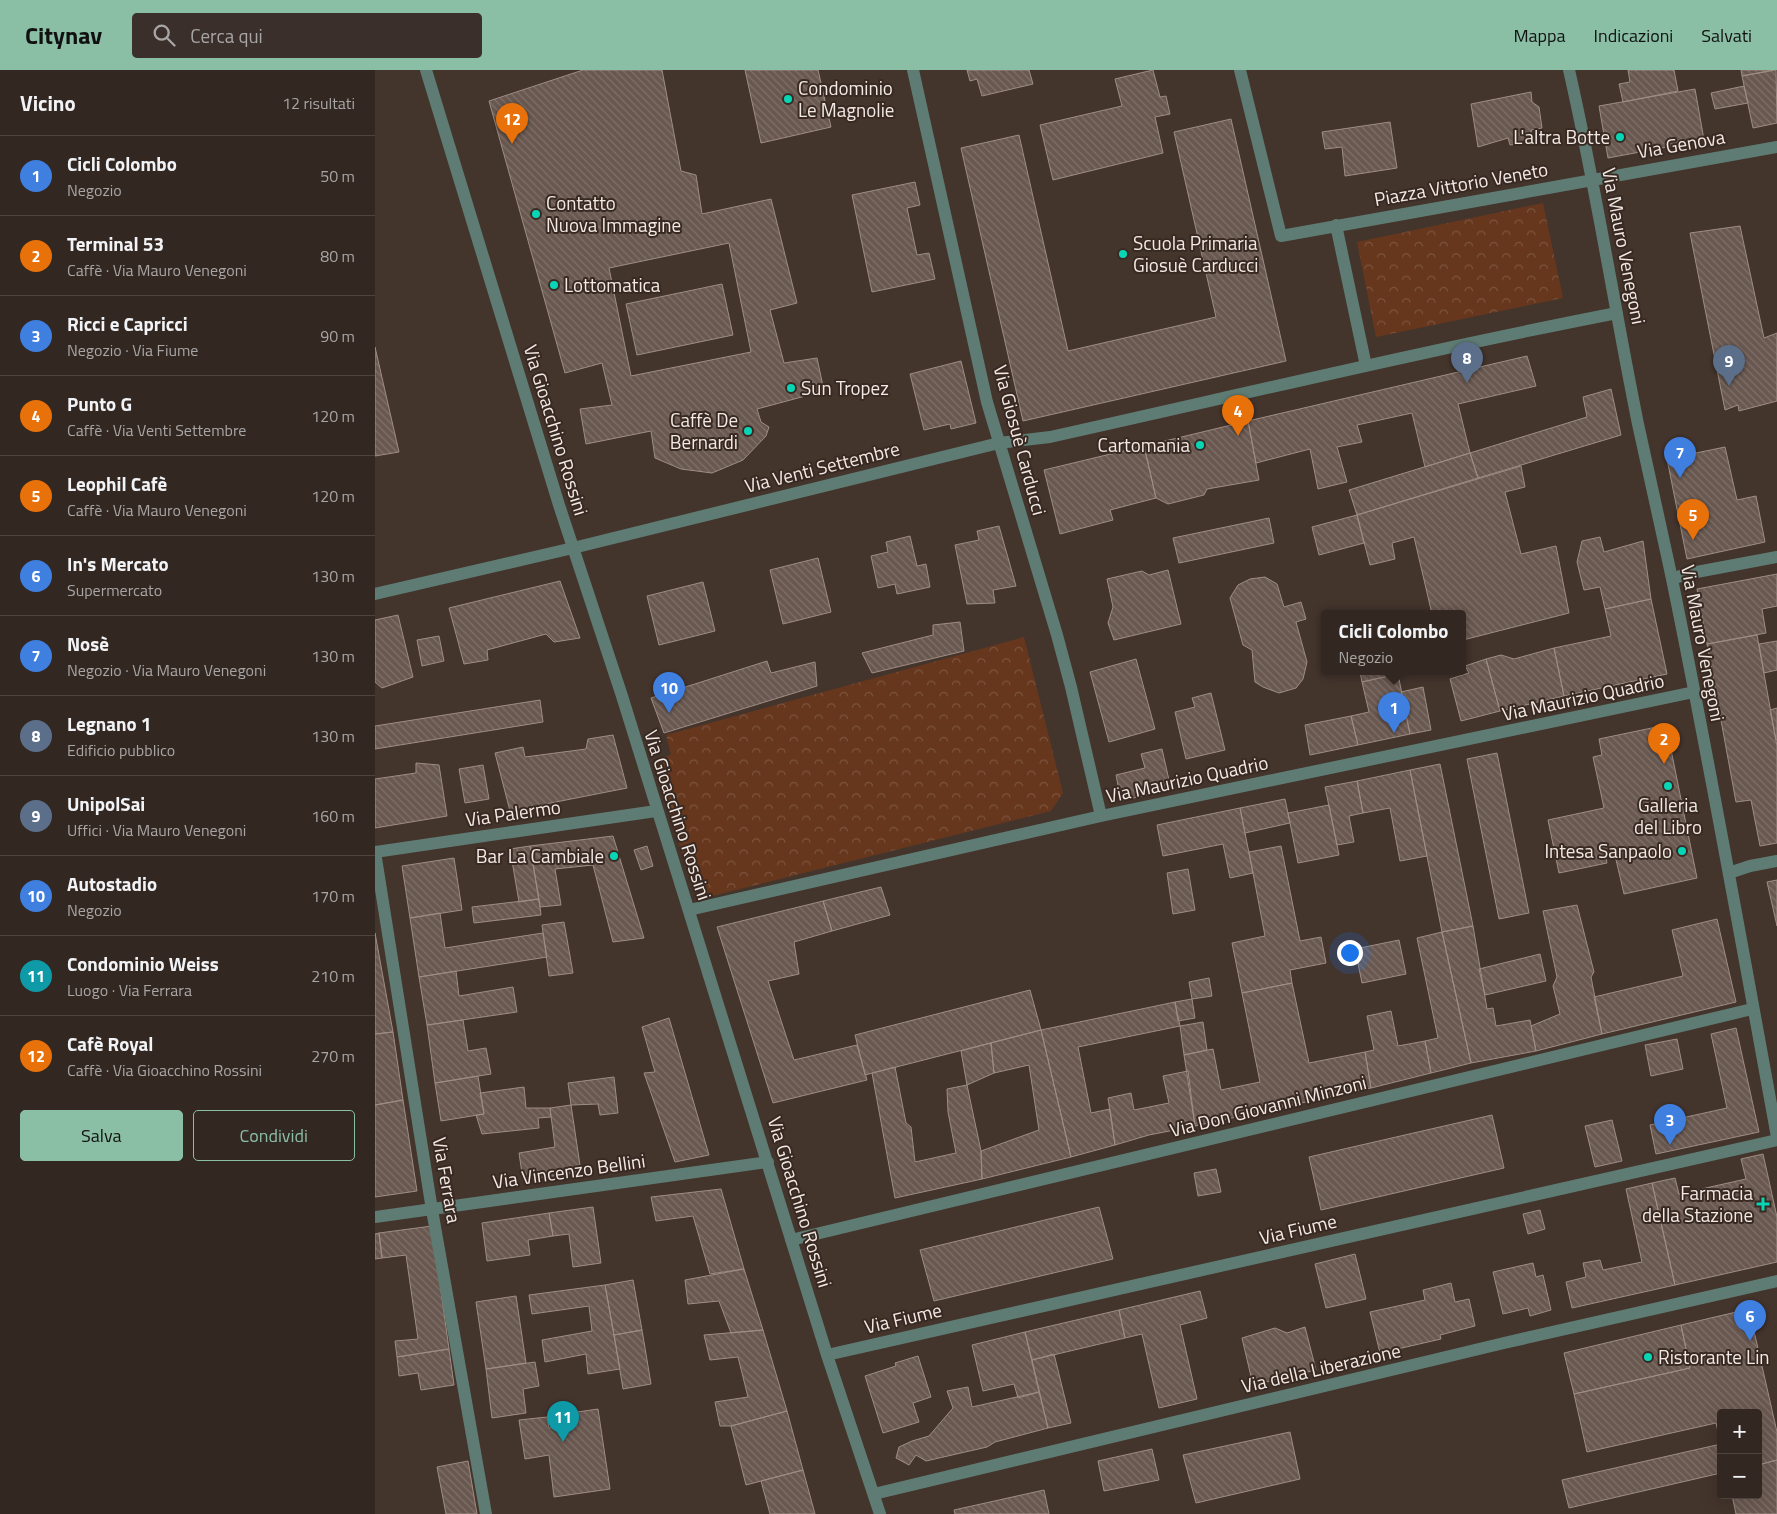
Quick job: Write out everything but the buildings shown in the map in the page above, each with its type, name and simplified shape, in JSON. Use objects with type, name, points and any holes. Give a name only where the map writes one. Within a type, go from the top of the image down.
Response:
[{"type":"street","name":"Via Gioacchino Rossini","points":[[426,70],[573,548],[622,696],[656,811],[689,910],[827,1356],[880,1514]]},
{"type":"street","name":"Via Giosuè Carducci","points":[[913,70],[987,402],[1061,652],[1101,816]]},
{"type":"street","name":"Piazza Vittorio Veneto","points":[[1239,70],[1281,236],[1592,179]]},
{"type":"street","name":"Via Mauro Venegoni","points":[[1569,70],[1592,179],[1639,426],[1672,579],[1729,873],[1753,1009],[1772,1079],[1777,1138]]},
{"type":"street","name":"Via Genova","points":[[1592,179],[1777,147]]},
{"type":"street","points":[[1336,226],[1365,366],[1617,313]]},
{"type":"street","name":"Via Venti Settembre","points":[[375,594],[573,548],[999,443],[1050,437],[1365,366]]},
{"type":"street","points":[[1672,579],[1686,574],[1777,558]]},
{"type":"street","name":"Via Maurizio Quadrio","points":[[689,910],[1101,816],[1694,692]]},
{"type":"street","name":"Via Palermo","points":[[375,852],[656,811]]},
{"type":"street","name":"Via Ferrara","points":[[375,852],[432,1210],[486,1514]]},
{"type":"street","points":[[1729,873],[1750,866],[1777,861]]},
{"type":"street","name":"Via Don Giovanni Minzoni","points":[[791,1240],[1753,1009]]},
{"type":"street","name":"Via Fiume","points":[[827,1356],[1777,1138]]},
{"type":"street","name":"Via Vincenzo Bellini","points":[[375,1217],[768,1162]]},
{"type":"street","name":"Via della Liberazione","points":[[874,1494],[1504,1343],[1777,1281]]},
{"type":"green space","points":[[1543,203],[1563,298],[1376,337],[1357,242]]},
{"type":"green space","points":[[1024,637],[1063,793],[1051,811],[712,896],[691,884],[654,760],[671,755],[666,735]]},
{"type":"place","name":"Condominio Le Magnolie","points":[[788,99]]},
{"type":"place","name":"L'altra Botte","points":[[1620,137]]},
{"type":"place","name":"Cafè Royal","points":[[512,144]]},
{"type":"place","name":"Contatto Nuova Immagine","points":[[536,214]]},
{"type":"place","name":"Scuola Primaria Giosuè Carducci","points":[[1123,254]]},
{"type":"place","name":"Lottomatica","points":[[554,285]]},
{"type":"place","name":"Legnano 1","points":[[1467,383]]},
{"type":"place","name":"UnipolSai","points":[[1729,386]]},
{"type":"place","name":"Sun Tropez","points":[[791,388]]},
{"type":"place","name":"Caffè De Bernardi","points":[[748,431]]},
{"type":"place","name":"Punto G","points":[[1238,436]]},
{"type":"place","name":"Cartomania","points":[[1200,445]]},
{"type":"place","name":"Nosè","points":[[1680,478]]},
{"type":"place","name":"Leophil Cafè","points":[[1693,540]]},
{"type":"place","name":"Autostadio","points":[[669,713]]},
{"type":"place","name":"Cicli Colombo","points":[[1394,733]]},
{"type":"place","name":"Terminal 53","points":[[1664,764]]},
{"type":"place","name":"Galleria del Libro","points":[[1668,786]]},
{"type":"place","name":"Intesa Sanpaolo","points":[[1682,851]]},
{"type":"place","name":"Bar La Cambiale","points":[[614,856]]},
{"type":"place","name":"Ricci e Capricci","points":[[1670,1145]]},
{"type":"place","name":"Farmacia della Stazione","points":[[1763,1204]]},
{"type":"place","name":"In's Mercato","points":[[1750,1341]]},
{"type":"place","name":"Ristorante Lin","points":[[1648,1357]]},
{"type":"place","name":"Condominio Weiss","points":[[563,1442]]}]
